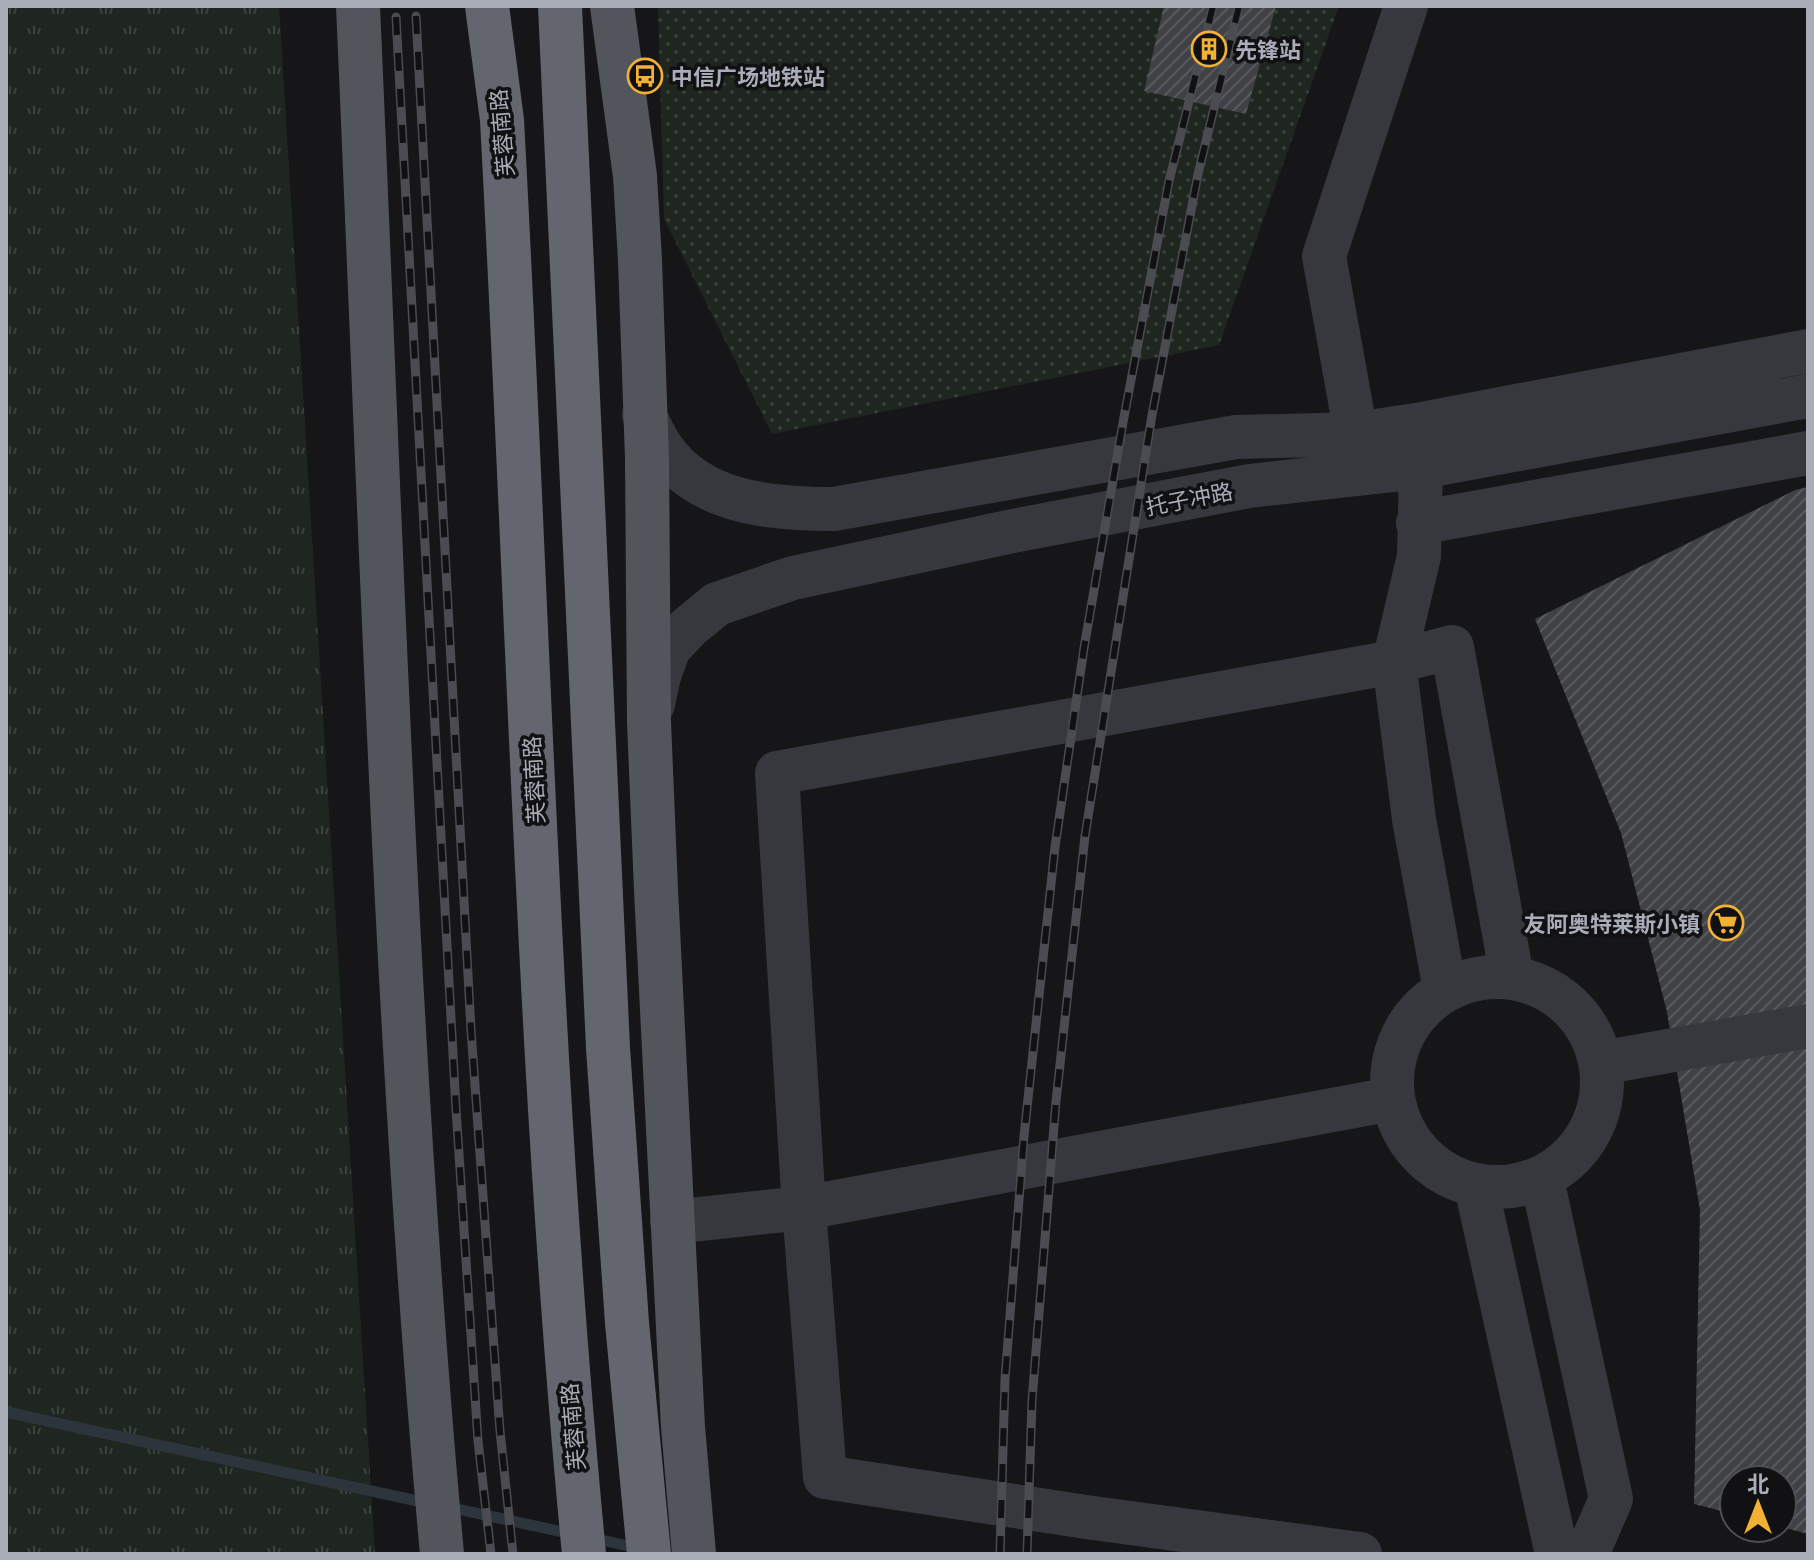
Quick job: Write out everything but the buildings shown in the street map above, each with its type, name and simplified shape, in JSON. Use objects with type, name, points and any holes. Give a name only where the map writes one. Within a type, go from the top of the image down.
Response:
[{"type":"highway","name":"芙蓉南路","points":[[487,6],[503,136],[548,1090],[569,1392],[584,1554]]},
{"type":"highway","points":[[560,6],[608,1048],[627,1323],[649,1554]]},
{"type":"main road","points":[[358,6],[387,695],[426,1374],[442,1554]]},
{"type":"main road","points":[[612,6],[635,176],[644,415],[649,722],[683,1427],[694,1554]]},
{"type":"street","points":[[1356,434],[1324,256],[1406,6]]},
{"type":"street","points":[[644,415],[663,450],[704,486],[755,504],[794,509],[834,509],[1236,437],[1356,434],[1808,351]]},
{"type":"street","name":"托子冲路","points":[[649,722],[669,648],[717,604],[754,589],[846,565],[1249,486],[1421,467],[1808,396]]},
{"type":"street","points":[[1418,523],[1808,453]]},
{"type":"street","points":[[1421,467],[1419,556],[1394,662],[1414,819],[1445,990]]},
{"type":"street","points":[[1360,1554],[1086,1517],[825,1477],[804,1208],[777,773],[1394,662],[1452,647],[1512,977]]},
{"type":"street","points":[[1481,976],[1512,977],[1562,999],[1586,1026],[1601,1063],[1601,1100],[1590,1134],[1572,1157],[1542,1179],[1513,1187],[1476,1186],[1442,1173],[1408,1142],[1392,1099],[1393,1055],[1409,1022],[1445,990],[1481,976]]},
{"type":"street","points":[[1601,1063],[1808,1026]]},
{"type":"street","points":[[672,1222],[804,1208],[1392,1099]]},
{"type":"street","points":[[1542,1179],[1611,1499],[1580,1554]]},
{"type":"street","points":[[1476,1186],[1580,1554]]},
{"type":"green space","points":[[6,6],[279,6],[375,1554],[6,1554]]},
{"type":"green space","points":[[658,6],[1339,6],[1219,345],[772,434],[664,219]]},
{"type":"waterway","points":[[6,1412],[427,1503]]},
{"type":"waterway","points":[[448,1507],[572,1534]]},
{"type":"waterway","points":[[592,1538],[638,1548]]},
{"type":"railway","points":[[1000,1554],[1005,1379],[1024,1136],[1055,847],[1084,648],[1124,417],[1169,181],[1213,6]]},
{"type":"railway","points":[[1027,1554],[1032,1401],[1056,1101],[1085,836],[1152,415],[1198,174],[1239,6]]},
{"type":"railway","points":[[416,16],[471,1030],[500,1431],[513,1554]]},
{"type":"railway","points":[[396,17],[456,1109],[478,1441],[491,1554]]},
{"type":"place","name":"先锋站","points":[[1209,49]]},
{"type":"place","name":"中信广场地铁站","points":[[645,76]]},
{"type":"place","name":"友阿奥特莱斯小镇","points":[[1726,923]]}]
